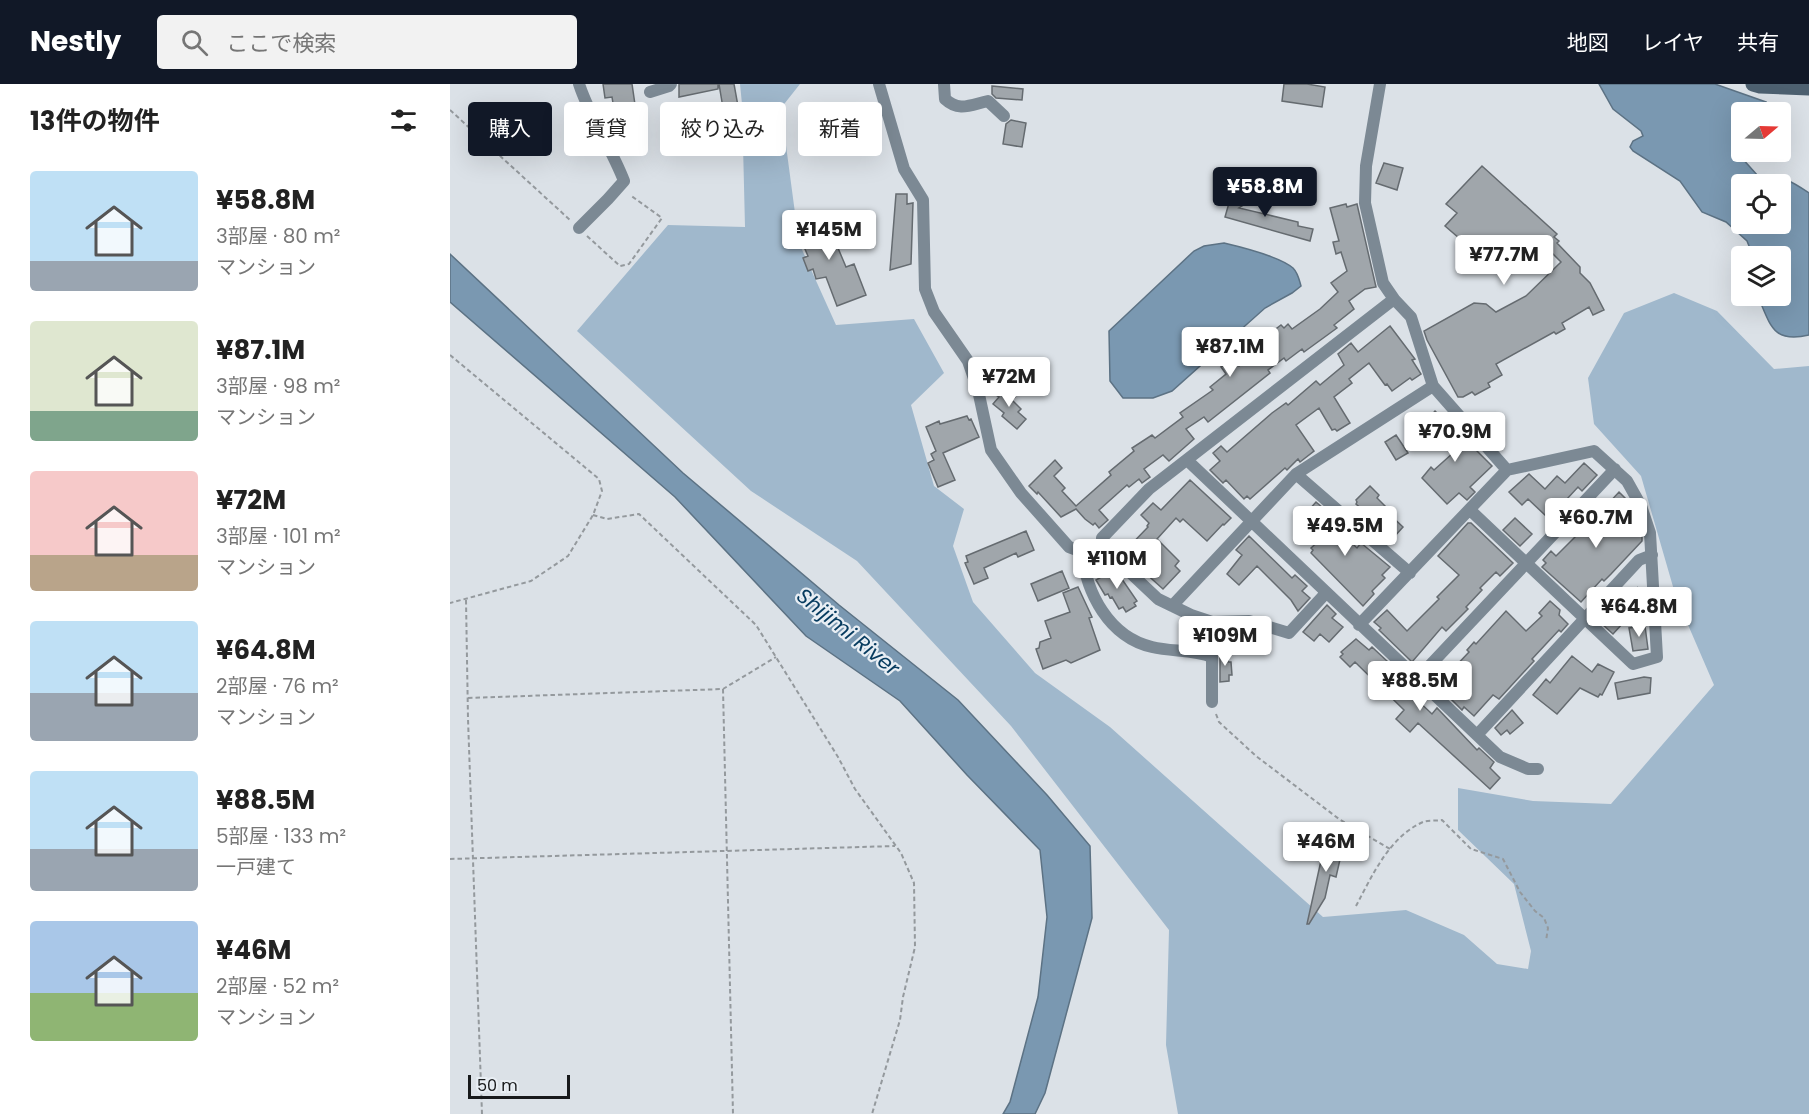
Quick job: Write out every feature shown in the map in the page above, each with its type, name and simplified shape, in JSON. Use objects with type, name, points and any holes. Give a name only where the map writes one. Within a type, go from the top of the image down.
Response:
[{"type":"main road","points":[[1753,84],[1809,88]]},
{"type":"street","points":[[579,84],[586,105],[606,138],[624,181],[579,228]]},
{"type":"street","points":[[650,92],[671,84]]},
{"type":"street","points":[[879,84],[904,169],[923,200],[925,289],[934,312],[968,361],[978,390],[991,450],[1021,493],[1069,547],[1088,554],[1105,549]]},
{"type":"street","points":[[944,84],[945,99],[953,106],[962,107],[988,101],[1004,116]]},
{"type":"street","points":[[1380,84],[1366,166],[1365,203],[1383,283],[1411,317],[1432,386],[1507,470]]},
{"type":"street","points":[[1326,593],[1289,633],[1249,621],[1212,622],[1158,599],[1105,549],[1102,538],[1149,489],[1394,299]]},
{"type":"street","points":[[1172,606],[1296,474],[1432,386]]},
{"type":"street","points":[[1359,625],[1507,470],[1594,451],[1627,481],[1641,506],[1650,533],[1657,657],[1633,664],[1470,510]]},
{"type":"street","points":[[1187,460],[1500,757],[1528,769],[1538,769]]},
{"type":"street","points":[[1417,679],[1615,470]]},
{"type":"street","points":[[1296,474],[1410,573]]},
{"type":"street","points":[[1082,552],[1084,568],[1099,609],[1119,631],[1136,642],[1152,648],[1202,653],[1212,657],[1212,702]]},
{"type":"street","points":[[1477,735],[1639,560],[1652,555]]},
{"type":"path","points":[[450,110],[620,266],[629,264],[662,218],[619,186]]},
{"type":"path","points":[[450,355],[599,479],[602,491],[593,516],[568,556],[531,581],[450,603]]},
{"type":"path","points":[[593,516],[607,519],[639,514],[756,625],[838,757],[855,789],[900,853],[914,883],[915,947],[900,1020],[872,1114]]},
{"type":"path","points":[[466,600],[472,859],[482,1114]]},
{"type":"path","points":[[468,698],[723,689],[776,657]]},
{"type":"path","points":[[723,689],[733,1114]]},
{"type":"path","points":[[1212,702],[1219,722],[1256,756],[1339,819],[1390,849]]},
{"type":"path","points":[[1356,906],[1383,856],[1404,835],[1424,821],[1442,820],[1472,849],[1503,859],[1520,891],[1535,911],[1544,918],[1548,928],[1546,941]]},
{"type":"path","points":[[450,859],[895,846]]},
{"type":"shaded area","points":[[740,84],[800,84],[786,102],[742,102]]},
{"type":"shaded area","points":[[786,146],[799,243],[836,325],[914,319],[944,373],[911,405],[934,486],[964,509],[953,546],[973,602],[1035,673],[1110,727],[1323,917],[1406,910],[1464,935],[1497,964],[1528,969],[1531,951],[1514,884],[1458,830],[1458,788],[1533,801],[1611,804],[1714,685],[1676,597],[1641,476],[1594,424],[1588,378],[1624,313],[1674,293],[1717,311],[1774,369],[1809,366],[1809,1114],[1178,1114],[1166,1045],[1169,930],[1011,726],[857,561],[751,491],[577,331],[668,225],[745,227],[743,156],[786,156]]},
{"type":"water","points":[[1599,84],[1715,84],[1766,102],[1731,102],[1731,162],[1745,162],[1756,174],[1731,174],[1731,227],[1726,222],[1702,212],[1680,181],[1633,151],[1630,147],[1633,141],[1643,136],[1641,131],[1613,109]]},
{"type":"water","points":[[1791,182],[1809,193],[1809,335],[1788,337],[1781,335],[1771,325],[1762,306],[1791,306],[1791,246],[1749,246],[1739,234],[1791,234]]},
{"type":"water","points":[[1224,243],[1260,253],[1287,264],[1296,272],[1301,286],[1265,308],[1172,391],[1153,398],[1123,398],[1110,381],[1109,331],[1194,251],[1204,246]]},
{"type":"water","name":"Shijimi River","points":[[450,254],[683,473],[839,605],[958,700],[1047,795],[1090,846],[1092,918],[1045,1093],[1035,1114],[1003,1114],[1010,1102],[1038,997],[1047,917],[1040,850],[967,775],[900,701],[806,636],[675,497],[450,302]]},
{"type":"building","points":[[603,84],[632,84],[635,102],[613,102],[612,97],[605,98]]},
{"type":"building","points":[[679,84],[718,84],[718,89],[679,97]]},
{"type":"building","points":[[719,84],[734,84],[737,102],[722,102]]},
{"type":"building","points":[[1284,84],[1325,87],[1322,107],[1282,101]]},
{"type":"building","points":[[992,86],[1023,89],[1022,100],[996,98],[992,94]]},
{"type":"building","points":[[1011,120],[1026,123],[1022,147],[1003,144],[1006,124]]},
{"type":"building","points":[[1384,163],[1403,168],[1397,190],[1376,183]]},
{"type":"building","points":[[1482,166],[1557,234],[1554,237],[1559,241],[1557,243],[1580,267],[1580,273],[1590,283],[1604,310],[1593,315],[1589,307],[1562,323],[1565,329],[1556,334],[1554,332],[1496,364],[1502,375],[1488,383],[1490,387],[1475,395],[1472,392],[1458,397],[1424,331],[1474,303],[1486,304],[1496,312],[1526,296],[1561,262],[1546,247],[1522,272],[1507,258],[1502,264],[1491,254],[1480,265],[1463,248],[1467,245],[1445,226],[1457,213],[1446,204]]},
{"type":"building","points":[[1251,187],[1257,196],[1239,208],[1298,222],[1298,226],[1313,229],[1310,241],[1225,217],[1229,203]]},
{"type":"building","points":[[896,194],[907,194],[907,204],[913,203],[911,264],[890,270]]},
{"type":"building","points":[[1346,204],[1347,207],[1357,204],[1376,287],[1365,289],[1349,301],[1354,309],[1334,325],[1337,328],[1304,352],[1302,349],[1286,361],[1284,358],[1268,370],[1270,373],[1208,422],[1204,417],[1186,429],[1194,439],[1169,461],[1163,455],[1144,469],[1150,477],[1142,483],[1139,479],[1129,487],[1127,485],[1099,510],[1108,520],[1099,528],[1095,523],[1093,525],[1085,519],[1076,509],[1061,517],[1038,492],[1037,494],[1029,486],[1055,460],[1062,468],[1054,476],[1065,488],[1062,491],[1076,506],[1111,475],[1109,472],[1134,451],[1132,448],[1152,435],[1155,438],[1183,417],[1180,413],[1213,390],[1210,387],[1226,374],[1221,367],[1232,358],[1239,366],[1257,353],[1251,345],[1263,336],[1264,338],[1281,325],[1284,328],[1288,324],[1292,329],[1320,309],[1338,292],[1331,283],[1347,271],[1341,252],[1336,254],[1333,242],[1339,241],[1330,208]]},
{"type":"building","points":[[825,219],[824,224],[827,222],[846,267],[854,264],[866,295],[837,306],[826,277],[816,279],[813,269],[808,271],[803,258],[808,256],[791,222]]},
{"type":"building","points":[[1390,326],[1415,359],[1412,360],[1421,374],[1412,380],[1410,378],[1392,391],[1369,363],[1349,379],[1352,383],[1334,397],[1350,423],[1337,431],[1332,430],[1319,408],[1296,425],[1314,451],[1300,462],[1298,459],[1287,470],[1285,468],[1250,499],[1247,496],[1244,499],[1226,480],[1223,483],[1210,470],[1220,461],[1213,453],[1221,446],[1227,452],[1272,413],[1286,403],[1288,405],[1316,381],[1320,385],[1344,365],[1338,354],[1351,343],[1358,352]]},
{"type":"building","points":[[1003,387],[1015,397],[1012,400],[1021,409],[1018,412],[1026,419],[1017,429],[1002,416],[1004,413],[993,404],[999,397],[996,395]]},
{"type":"building","points":[[1435,411],[1492,466],[1470,487],[1475,492],[1467,500],[1459,493],[1447,504],[1422,478],[1431,467],[1434,470],[1453,453],[1426,421]]},
{"type":"building","points":[[967,416],[969,420],[971,419],[979,437],[943,453],[955,480],[938,487],[928,463],[934,460],[931,454],[936,451],[926,427],[939,421],[940,424]]},
{"type":"building","points":[[1396,435],[1408,453],[1396,460],[1385,442]]},
{"type":"building","points":[[1584,463],[1597,475],[1582,491],[1578,487],[1554,513],[1551,511],[1546,516],[1528,499],[1522,505],[1509,492],[1529,474],[1545,489],[1557,476],[1565,483]]},
{"type":"building","points":[[1190,480],[1231,518],[1207,541],[1183,519],[1180,522],[1176,518],[1157,539],[1179,561],[1175,566],[1180,571],[1163,589],[1123,553],[1148,527],[1149,523],[1141,515],[1153,503],[1161,510]]},
{"type":"building","points":[[1370,486],[1379,495],[1377,498],[1387,508],[1385,510],[1403,527],[1394,537],[1356,504],[1356,500]]},
{"type":"building","points":[[1619,492],[1629,502],[1625,506],[1629,511],[1627,513],[1638,522],[1640,528],[1636,532],[1642,537],[1642,541],[1581,602],[1542,567],[1546,563],[1543,560],[1551,551],[1556,556],[1588,524],[1584,520],[1603,501],[1607,505]]},
{"type":"building","points":[[1316,502],[1331,515],[1327,519],[1357,548],[1361,543],[1390,567],[1382,575],[1385,578],[1372,591],[1374,594],[1363,606],[1311,553],[1313,550],[1311,548],[1321,539],[1300,520]]},
{"type":"building","points":[[1515,518],[1532,534],[1520,546],[1503,530]]},
{"type":"building","points":[[1468,523],[1471,523],[1513,563],[1500,576],[1496,572],[1480,588],[1482,590],[1466,607],[1468,609],[1446,631],[1442,627],[1412,662],[1379,630],[1381,628],[1374,622],[1387,610],[1407,631],[1439,599],[1437,597],[1459,575],[1438,556]]},
{"type":"building","points":[[1026,531],[1034,550],[1018,557],[1016,553],[984,568],[988,578],[974,584],[965,563],[968,562],[966,556]]},
{"type":"building","points":[[1249,536],[1292,578],[1295,575],[1307,586],[1302,591],[1310,598],[1298,611],[1291,600],[1257,566],[1239,585],[1227,574],[1242,555],[1236,550]]},
{"type":"building","points":[[1115,569],[1137,601],[1134,603],[1136,606],[1126,612],[1123,607],[1119,609],[1112,597],[1105,595],[1096,580]]},
{"type":"building","points":[[1062,571],[1069,588],[1038,601],[1031,584]]},
{"type":"building","points":[[1078,587],[1092,617],[1089,618],[1100,650],[1071,663],[1066,660],[1043,669],[1036,649],[1039,648],[1040,642],[1051,638],[1045,621],[1070,612],[1063,593]]},
{"type":"building","points":[[1638,587],[1636,591],[1646,603],[1628,620],[1627,613],[1623,623],[1613,634],[1601,623]]},
{"type":"building","points":[[1550,601],[1560,610],[1559,615],[1568,624],[1561,632],[1559,630],[1532,659],[1534,661],[1499,699],[1493,695],[1474,716],[1464,707],[1462,710],[1434,680],[1447,666],[1451,671],[1469,652],[1467,650],[1474,642],[1476,644],[1506,611],[1526,631],[1542,616],[1539,613]]},
{"type":"building","points":[[1327,605],[1336,614],[1332,618],[1343,627],[1329,642],[1320,634],[1314,641],[1303,632]]},
{"type":"building","points":[[1645,626],[1648,649],[1633,651],[1629,628]]},
{"type":"building","points":[[1356,639],[1369,650],[1372,647],[1403,676],[1398,682],[1432,714],[1437,708],[1477,750],[1479,748],[1494,762],[1490,768],[1500,778],[1490,789],[1418,723],[1410,732],[1396,719],[1404,710],[1355,662],[1350,667],[1340,657],[1343,654],[1341,652]]},
{"type":"building","points":[[1218,652],[1228,652],[1232,675],[1229,675],[1229,681],[1220,682]]},
{"type":"building","points":[[1572,656],[1592,672],[1598,664],[1614,672],[1602,695],[1598,697],[1580,688],[1557,714],[1533,695],[1546,679],[1550,683]]},
{"type":"building","points":[[1644,677],[1651,678],[1650,693],[1618,699],[1615,683]]},
{"type":"building","points":[[1512,710],[1523,723],[1510,734],[1507,730],[1501,735],[1495,728]]},
{"type":"building","points":[[1326,838],[1344,842],[1336,877],[1330,875],[1325,898],[1307,924]]}]
